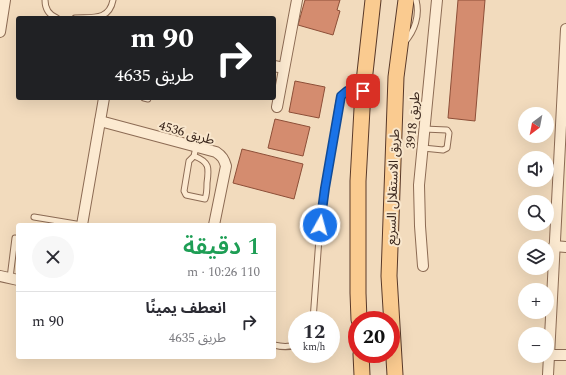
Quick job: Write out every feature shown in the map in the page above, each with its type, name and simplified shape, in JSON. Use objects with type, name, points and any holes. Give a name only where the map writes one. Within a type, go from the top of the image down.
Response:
[{"type":"main road","points":[[359,311],[358,181],[363,91],[373,0]]},
{"type":"main road","name":"طريق الاستقلال السريع","points":[[395,375],[389,276],[396,77],[406,0]]},
{"type":"main road","points":[[361,363],[362,375]]},
{"type":"street","points":[[0,32],[5,0]]},
{"type":"street","points":[[277,107],[279,67],[297,0]]},
{"type":"street","name":"طريق 3918","points":[[423,266],[419,185],[437,0]]},
{"type":"street","points":[[566,30],[563,140],[554,246],[566,246]]},
{"type":"street","points":[[82,223],[104,100]]},
{"type":"street","name":"طريق 4536","points":[[100,121],[195,152],[216,152],[221,155],[225,160],[226,166],[214,223]]},
{"type":"street","points":[[551,327],[553,275]]},
{"type":"street","points":[[554,355],[566,355]]},
{"type":"street","points":[[548,375],[549,363]]},
{"type":"lane","points":[[45,0],[48,12],[54,16]]},
{"type":"lane","points":[[94,16],[104,15],[111,8],[113,0]]},
{"type":"lane","points":[[400,48],[412,34],[418,10],[416,0]]},
{"type":"lane","points":[[314,311],[320,225],[340,101],[343,93],[347,91],[363,91]]},
{"type":"lane","points":[[423,148],[445,150],[448,147],[449,133],[445,130],[424,129]]},
{"type":"lane","points":[[195,152],[209,168],[205,199],[185,193],[189,161],[195,152]]},
{"type":"lane","points":[[34,217],[70,223]]},
{"type":"lane","points":[[9,278],[14,238]]},
{"type":"lane","points":[[276,345],[288,346]]},
{"type":"building","points":[[305,0],[340,0],[337,10],[340,11],[333,35],[298,25]]},
{"type":"building","points":[[458,0],[485,0],[475,121],[448,118]]},
{"type":"building","points":[[295,81],[325,87],[319,118],[289,112]]},
{"type":"building","points":[[275,119],[310,127],[303,156],[268,148]]},
{"type":"building","points":[[242,149],[303,164],[294,199],[233,183]]},
{"type":"route","points":[[320,225],[341,96],[343,93],[351,90],[363,91]]}]
